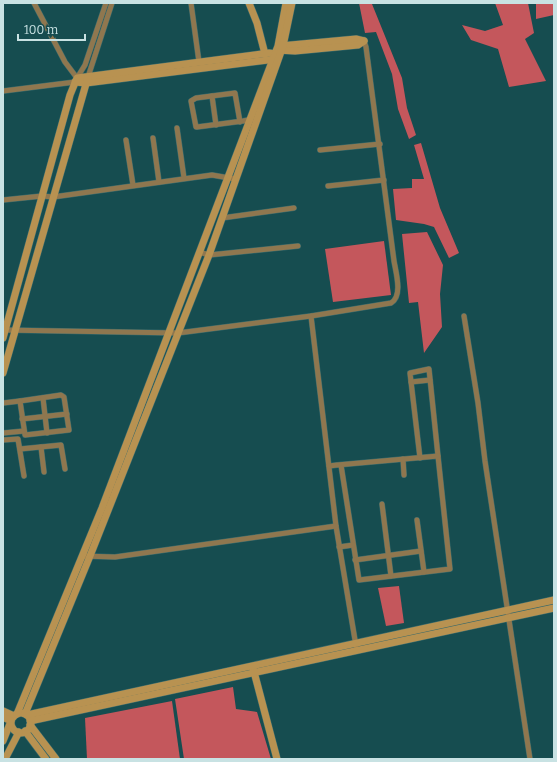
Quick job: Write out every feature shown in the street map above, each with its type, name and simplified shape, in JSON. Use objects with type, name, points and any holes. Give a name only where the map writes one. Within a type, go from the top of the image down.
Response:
[{"type":"street","points":[[34,3],[76,80]]},
{"type":"street","points":[[4,333],[70,95],[76,80],[85,65],[106,3]]},
{"type":"street","points":[[3,372],[87,80],[112,3]]},
{"type":"street","points":[[191,3],[199,62]]},
{"type":"street","points":[[249,3],[257,23],[265,54]]},
{"type":"street","points":[[3,741],[82,556],[169,332],[248,120],[278,52],[286,3]]},
{"type":"street","points":[[5,759],[26,723],[90,556],[209,255],[278,52],[292,3]]},
{"type":"street","points":[[4,333],[15,330],[178,333],[391,304],[397,298],[380,144],[364,41],[356,39],[87,80]]},
{"type":"street","points":[[3,91],[278,52]]},
{"type":"street","points":[[240,122],[236,94],[212,96],[193,99],[191,101],[195,126],[216,125],[240,122],[248,120]]},
{"type":"street","points":[[212,96],[216,125]]},
{"type":"street","points":[[177,128],[184,178]]},
{"type":"street","points":[[153,138],[158,182]]},
{"type":"street","points":[[126,140],[133,185]]},
{"type":"street","points":[[320,150],[380,144]]},
{"type":"street","points":[[3,200],[42,196],[53,197],[212,175],[235,179]]},
{"type":"street","points":[[328,186],[384,180]]},
{"type":"street","points":[[222,218],[294,208]]},
{"type":"street","points":[[199,252],[209,255],[298,246]]},
{"type":"street","points":[[311,316],[336,526],[357,651]]},
{"type":"street","points":[[464,316],[530,759]]},
{"type":"street","points":[[341,465],[358,580],[450,569],[429,369],[410,373],[420,458]]},
{"type":"street","points":[[411,382],[430,380]]},
{"type":"street","points":[[3,403],[43,398],[64,396],[69,430],[27,436],[24,431],[20,401]]},
{"type":"street","points":[[43,398],[47,434]]},
{"type":"street","points":[[22,419],[66,414]]},
{"type":"street","points":[[3,433],[24,431]]},
{"type":"street","points":[[3,440],[18,439],[24,476]]},
{"type":"street","points":[[20,449],[61,444],[65,469]]},
{"type":"street","points":[[41,447],[44,472]]},
{"type":"street","points":[[329,466],[438,456]]},
{"type":"street","points":[[403,459],[404,475]]},
{"type":"street","points":[[382,504],[391,576]]},
{"type":"street","points":[[417,520],[424,572]]},
{"type":"street","points":[[82,556],[115,557],[336,526]]},
{"type":"street","points":[[339,547],[353,545]]},
{"type":"street","points":[[355,560],[421,551]]},
{"type":"street","points":[[14,717],[13,729],[26,723],[252,665],[554,600]]},
{"type":"street","points":[[26,723],[554,608]]},
{"type":"street","points":[[252,665],[277,759]]},
{"type":"street","points":[[3,711],[26,723],[56,759]]},
{"type":"street","points":[[3,717],[14,717]]},
{"type":"street","points":[[26,723],[46,759]]},
{"type":"shaded area","points":[[359,3],[372,4],[402,78],[407,108],[416,135],[409,139],[398,109],[392,74],[376,32],[365,33]]},
{"type":"shaded area","points":[[495,3],[528,3],[534,33],[525,39],[546,81],[509,87],[498,49],[471,40],[462,25],[485,31],[503,25]]},
{"type":"shaded area","points":[[536,3],[554,3],[554,15],[536,19]]},
{"type":"shaded area","points":[[421,143],[440,208],[459,253],[449,258],[434,227],[396,220],[393,189],[412,188],[412,179],[424,179],[414,145]]},
{"type":"shaded area","points":[[427,232],[443,265],[440,294],[442,327],[424,353],[418,302],[409,303],[402,234]]},
{"type":"shaded area","points":[[384,241],[391,295],[333,302],[325,249]]},
{"type":"shaded area","points":[[399,586],[404,623],[386,626],[378,588]]},
{"type":"shaded area","points":[[233,687],[236,709],[257,712],[271,759],[184,759],[175,699]]},
{"type":"shaded area","points":[[172,701],[180,759],[87,759],[85,718]]}]
